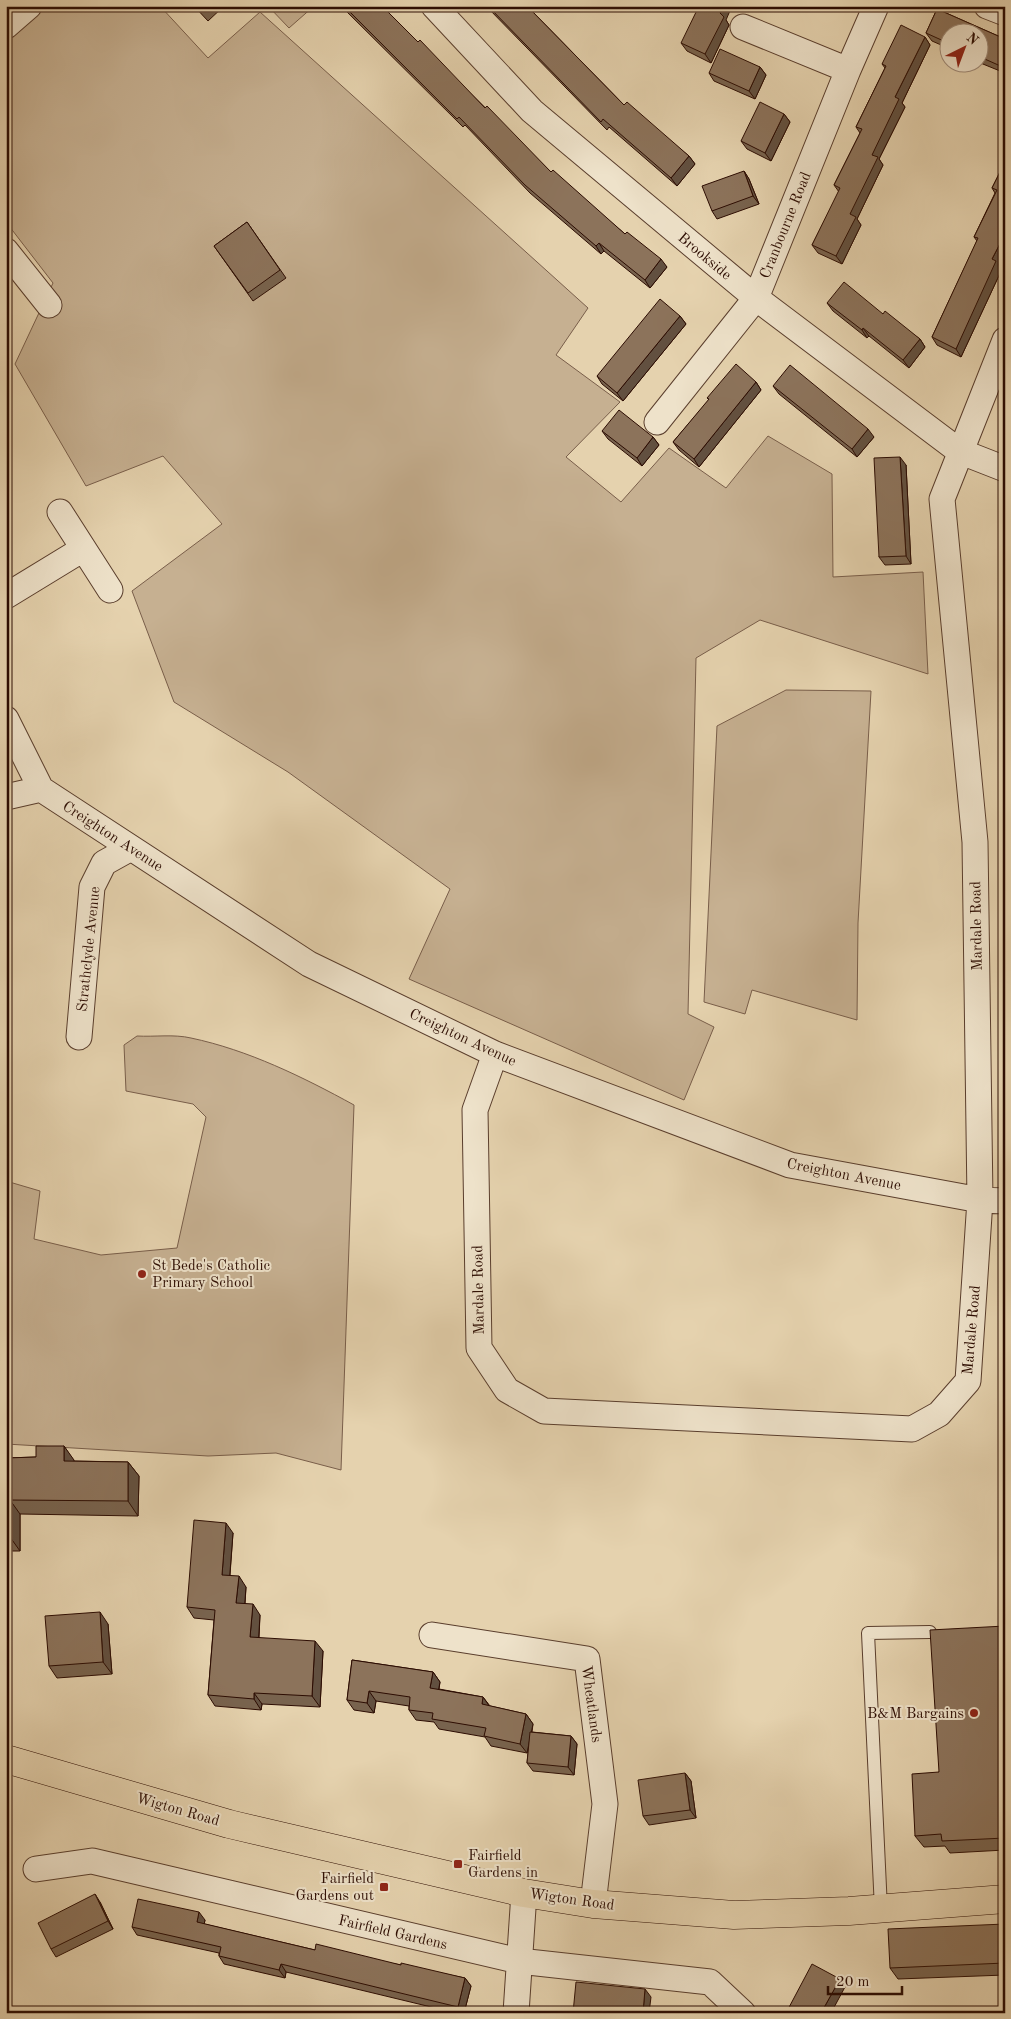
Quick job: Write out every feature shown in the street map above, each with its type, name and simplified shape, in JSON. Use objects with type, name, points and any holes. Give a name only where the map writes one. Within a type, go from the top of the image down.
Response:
[{"type":"main road","name":"Wigton Road","points":[[6,1760],[229,1824],[524,1893],[593,1904],[734,1915],[880,1909],[1005,1899]]},
{"type":"street","points":[[6,26],[29,6]]},
{"type":"street","name":"Brookside","points":[[434,6],[532,111],[756,298],[959,451],[1005,469]]},
{"type":"street","name":"Cranbourne Road","points":[[657,422],[756,298],[848,70],[876,6]]},
{"type":"street","points":[[987,6],[1005,13]]},
{"type":"street","points":[[743,27],[848,70]]},
{"type":"street","points":[[6,251],[49,305]]},
{"type":"street","name":"Mardale Road","points":[[495,1054],[475,1110],[480,1348],[506,1390],[544,1411],[912,1429],[939,1414],[968,1380],[980,1200],[975,842],[942,500],[959,451],[1005,340]]},
{"type":"street","points":[[60,512],[110,590]]},
{"type":"street","points":[[6,596],[83,549]]},
{"type":"street","name":"Creighton Avenue","points":[[6,720],[41,789],[309,964],[495,1054],[790,1165],[980,1200],[1005,1201]]},
{"type":"street","points":[[6,797],[41,789]]},
{"type":"street","name":"Strathclyde Avenue","points":[[79,1037],[92,888],[104,863],[131,848]]},
{"type":"street","name":"Wheatlands","points":[[432,1635],[587,1659],[605,1804],[593,1904]]},
{"type":"street","name":"Fairfield Gardens","points":[[36,1869],[92,1862],[518,1961],[710,1982],[742,2013]]},
{"type":"street","points":[[516,2013],[524,1893]]},
{"type":"lane","points":[[880,1909],[868,1633],[930,1632]]},
{"type":"shaded area","points":[[6,6],[160,6],[208,58],[260,12],[588,308],[556,355],[620,402],[566,457],[621,502],[669,448],[726,488],[768,436],[832,474],[833,577],[923,572],[928,674],[760,620],[696,658],[688,1014],[714,1027],[684,1100],[409,979],[450,889],[288,772],[174,702],[132,591],[222,524],[163,456],[86,486],[15,364],[53,283],[6,222]]},
{"type":"shaded area","points":[[268,6],[314,6],[289,28]]},
{"type":"shaded area","points":[[786,690],[871,691],[858,923],[857,1020],[752,990],[745,1014],[704,1002],[717,726]]},
{"type":"shaded area","name":"St Bede's Catholic Primary School","points":[[137,1036],[184,1037],[212,1043],[275,1066],[315,1084],[354,1105],[341,1470],[276,1453],[208,1456],[6,1444],[6,1181],[40,1191],[34,1239],[101,1255],[177,1248],[206,1117],[193,1104],[126,1091],[124,1045]]},
{"type":"building","points":[[344,6],[382,6],[418,42],[420,40],[485,108],[487,106],[551,172],[553,170],[625,234],[627,232],[661,259],[645,280],[599,243],[596,246],[525,185],[459,117],[457,119]]},
{"type":"building","points":[[488,6],[527,6],[624,105],[627,102],[689,156],[671,178],[603,119],[601,122]]},
{"type":"building","points":[[699,6],[723,6],[720,13],[724,17],[705,54],[681,43]]},
{"type":"building","points":[[937,9],[966,22],[938,22],[938,38],[926,33]]},
{"type":"building","points":[[901,25],[925,37],[895,97],[899,99],[872,155],[878,157],[850,214],[856,217],[836,256],[812,245],[840,188],[834,185],[862,129],[856,127],[886,66],[882,64]]},
{"type":"building","points":[[988,32],[1005,39],[1005,68],[988,60]]},
{"type":"building","points":[[720,49],[760,67],[749,91],[709,73]]},
{"type":"building","points":[[760,102],[784,114],[765,153],[741,141]]},
{"type":"building","points":[[1005,162],[1005,234],[992,259],[996,261],[956,349],[932,337],[978,238],[974,237],[997,190],[992,188]]},
{"type":"building","points":[[744,171],[753,196],[712,211],[702,186]]},
{"type":"building","points":[[247,222],[280,270],[248,293],[214,246]]},
{"type":"building","points":[[844,282],[883,314],[885,311],[920,339],[903,360],[863,328],[862,330],[827,303]]},
{"type":"building","points":[[660,299],[680,316],[617,393],[597,376]]},
{"type":"building","points":[[736,364],[756,382],[694,459],[673,442]]},
{"type":"building","points":[[790,365],[868,429],[852,449],[773,386]]},
{"type":"building","points":[[619,410],[653,437],[637,458],[602,431]]},
{"type":"building","points":[[900,457],[906,556],[879,557],[874,458]]},
{"type":"building","points":[[36,1446],[64,1446],[64,1461],[128,1462],[128,1501],[10,1500],[10,1537],[6,1537],[6,1458],[36,1457]]},
{"type":"building","points":[[194,1520],[226,1523],[222,1575],[239,1576],[236,1603],[253,1604],[250,1637],[315,1641],[312,1696],[254,1693],[254,1699],[208,1695],[215,1610],[187,1607]]},
{"type":"building","points":[[100,1612],[103,1662],[49,1666],[45,1616]]},
{"type":"building","name":"B&M Bargains","points":[[1005,1626],[1005,1838],[942,1841],[941,1834],[915,1836],[912,1774],[939,1772],[930,1630]]},
{"type":"building","points":[[352,1660],[433,1672],[430,1688],[483,1697],[482,1704],[526,1714],[520,1744],[484,1736],[486,1728],[432,1719],[433,1713],[409,1710],[410,1697],[369,1691],[367,1703],[347,1700]]},
{"type":"building","points":[[530,1732],[571,1736],[568,1767],[527,1763]]},
{"type":"building","points":[[685,1773],[690,1810],[643,1816],[638,1780]]},
{"type":"building","points":[[95,1894],[108,1921],[51,1949],[38,1923]]},
{"type":"building","points":[[138,1899],[199,1912],[197,1922],[315,1950],[316,1944],[401,1965],[401,1963],[465,1978],[458,2007],[281,1964],[279,1970],[219,1956],[221,1947],[132,1927]]},
{"type":"building","points":[[1005,1924],[1005,1963],[890,1968],[888,1929]]},
{"type":"building","points":[[812,1964],[840,1979],[821,2013],[786,2013]]},
{"type":"building","points":[[576,1982],[645,1989],[643,2013],[573,2013]]},
{"type":"place","name":"St Bede's Catholic Primary School","points":[[142,1274]]},
{"type":"place","name":"B&M Bargains","points":[[974,1713]]},
{"type":"place","name":"Fairfield Gardens in","points":[[458,1864]]},
{"type":"place","name":"Fairfield Gardens out","points":[[384,1887]]}]
